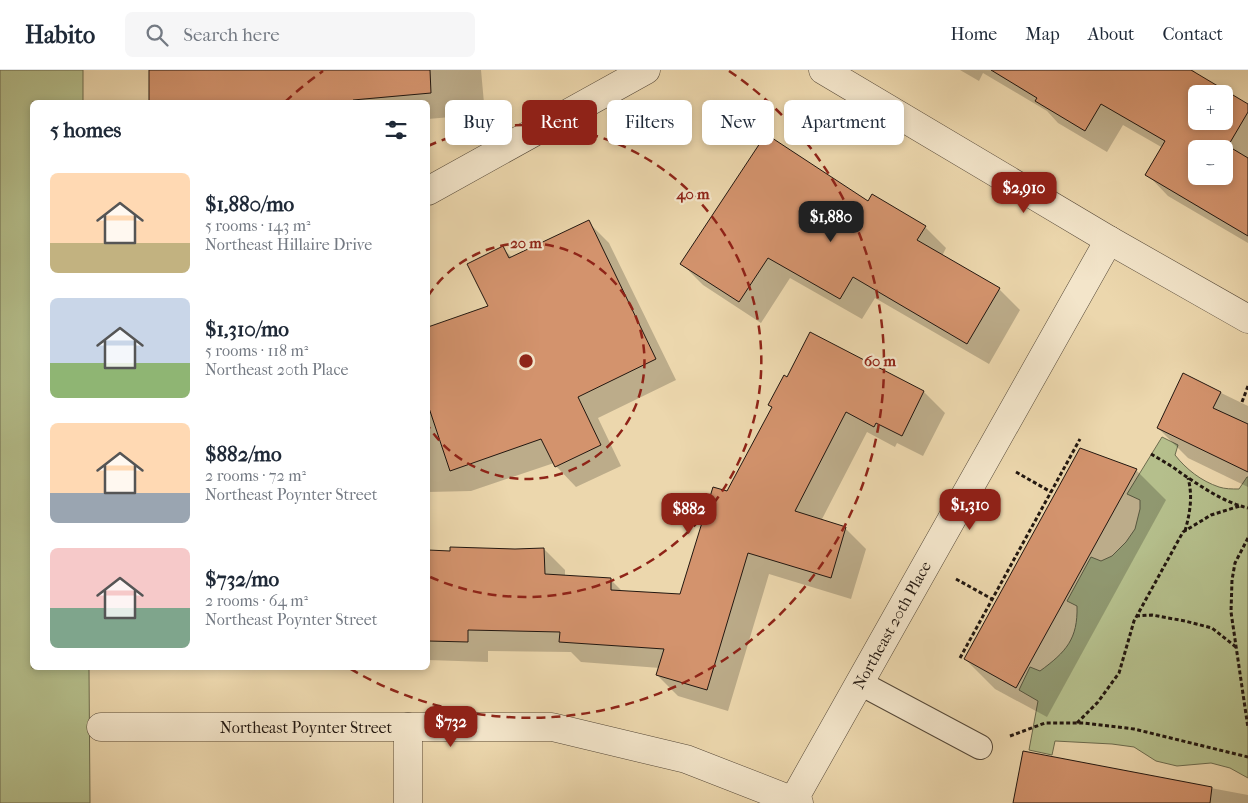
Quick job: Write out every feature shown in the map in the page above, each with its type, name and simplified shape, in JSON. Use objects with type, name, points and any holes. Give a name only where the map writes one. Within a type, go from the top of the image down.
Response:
[{"type":"street","points":[[430,190],[646,70]]},
{"type":"street","points":[[823,70],[1109,240],[1248,318]]},
{"type":"street","name":"Northeast 20th Place","points":[[796,802],[860,683],[1109,240]]},
{"type":"street","name":"Northeast Poynter Street","points":[[101,726],[552,726],[686,759],[796,802]]},
{"type":"street","points":[[408,726],[408,803]]},
{"type":"lane","points":[[860,683],[980,748]]},
{"type":"path","points":[[1242,402],[1248,386]]},
{"type":"path","points":[[960,658],[1080,439]]},
{"type":"path","points":[[1151,454],[1211,493],[1248,508]]},
{"type":"path","points":[[1185,531],[1191,504],[1191,488],[1188,477]]},
{"type":"path","points":[[1077,723],[1098,702],[1118,673],[1136,616],[1182,532],[1211,515],[1240,506]]},
{"type":"path","points":[[1248,538],[1235,563],[1232,580],[1231,612],[1248,728]]},
{"type":"path","points":[[1136,616],[1152,615],[1212,628],[1236,648]]},
{"type":"path","points":[[980,748],[1045,723],[1077,723],[1134,729],[1248,757]]},
{"type":"green space","points":[[0,70],[83,70],[83,100],[30,100],[30,670],[89,670],[90,803],[0,803]]},
{"type":"green space","points":[[1162,437],[1178,445],[1175,455],[1184,465],[1194,474],[1212,484],[1224,488],[1239,489],[1248,477],[1248,778],[1230,768],[1211,763],[1177,766],[1156,761],[1134,747],[1112,744],[1055,741],[1052,755],[1029,750],[1038,701],[1019,690],[1030,667],[1040,671],[1069,644],[1075,627],[1077,606],[1067,601],[1091,557],[1101,561],[1112,556],[1126,542],[1135,529],[1140,509],[1140,500],[1127,494]]},
{"type":"building","points":[[149,70],[430,70],[431,93],[353,100],[149,100]]},
{"type":"building","points":[[991,70],[1191,70],[1216,85],[1188,85],[1188,130],[1233,130],[1233,95],[1248,104],[1248,112],[1232,140],[1188,140],[1188,185],[1233,185],[1233,149],[1248,158],[1248,236],[1145,175],[1165,141],[1101,104],[1085,131],[1035,101],[1037,98]]},
{"type":"building","points":[[774,139],[868,201],[872,194],[926,226],[917,240],[1000,288],[967,344],[853,277],[840,299],[768,258],[739,302],[680,264],[759,145],[774,145]]},
{"type":"building","points":[[589,220],[656,359],[578,397],[601,445],[555,467],[541,439],[450,471],[430,411],[430,326],[488,306],[467,264],[503,246],[509,258]]},
{"type":"building","points":[[810,332],[924,391],[902,436],[876,423],[874,427],[846,412],[795,511],[846,527],[831,578],[748,553],[707,690],[656,675],[664,649],[559,642],[560,632],[468,630],[468,642],[430,641],[430,550],[450,551],[450,547],[544,548],[545,574],[611,578],[611,590],[680,594],[713,487],[727,491],[772,407],[768,405],[784,375],[787,377]]},
{"type":"building","points":[[1183,373],[1221,392],[1213,408],[1248,424],[1248,472],[1157,428]]},
{"type":"building","points":[[1080,448],[1137,469],[1016,688],[964,659]]},
{"type":"building","points":[[1023,751],[1212,787],[1210,803],[1013,803]]}]
